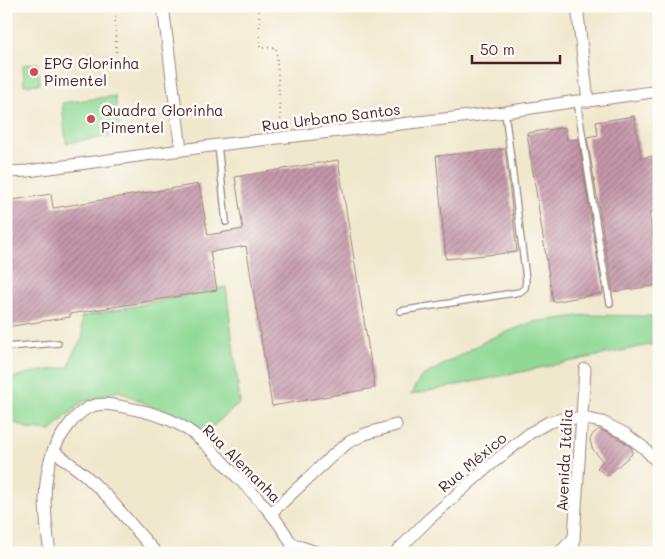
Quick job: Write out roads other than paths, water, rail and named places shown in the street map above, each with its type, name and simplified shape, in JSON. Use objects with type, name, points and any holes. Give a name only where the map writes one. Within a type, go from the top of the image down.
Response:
[{"type":"street","points":[[163,6],[181,150]]},
{"type":"street","points":[[577,6],[582,101]]},
{"type":"street","name":"Rua Urbano Santos","points":[[6,172],[28,171],[218,145],[505,112],[659,91]]},
{"type":"street","name":"Avenida Itália","points":[[573,553],[585,369]]},
{"type":"street","name":"Rua Alemanha","points":[[50,553],[46,525],[46,489],[48,470],[54,451],[63,434],[76,417],[94,406],[114,404],[150,413],[179,424],[203,441],[264,504],[294,548]]},
{"type":"street","name":"Rua México","points":[[396,553],[429,519],[530,433],[548,422],[581,418],[602,422],[624,433],[643,447],[659,464]]},
{"type":"street","points":[[271,513],[349,442],[365,434],[396,425]]},
{"type":"street","points":[[54,451],[85,475],[108,497],[156,553]]},
{"type":"street","points":[[559,553],[574,538]]},
{"type":"street","points":[[294,548],[320,553]]},
{"type":"lane","points":[[582,101],[578,115],[610,303]]},
{"type":"lane","points":[[400,311],[520,292],[525,288],[526,279],[505,112]]},
{"type":"lane","points":[[218,145],[226,222]]},
{"type":"lane","points":[[6,347],[58,343]]},
{"type":"place","name":"EPG Glorinha Pimentel","points":[[34,72]]},
{"type":"place","name":"Quadra Glorinha Pimentel","points":[[91,119]]}]
